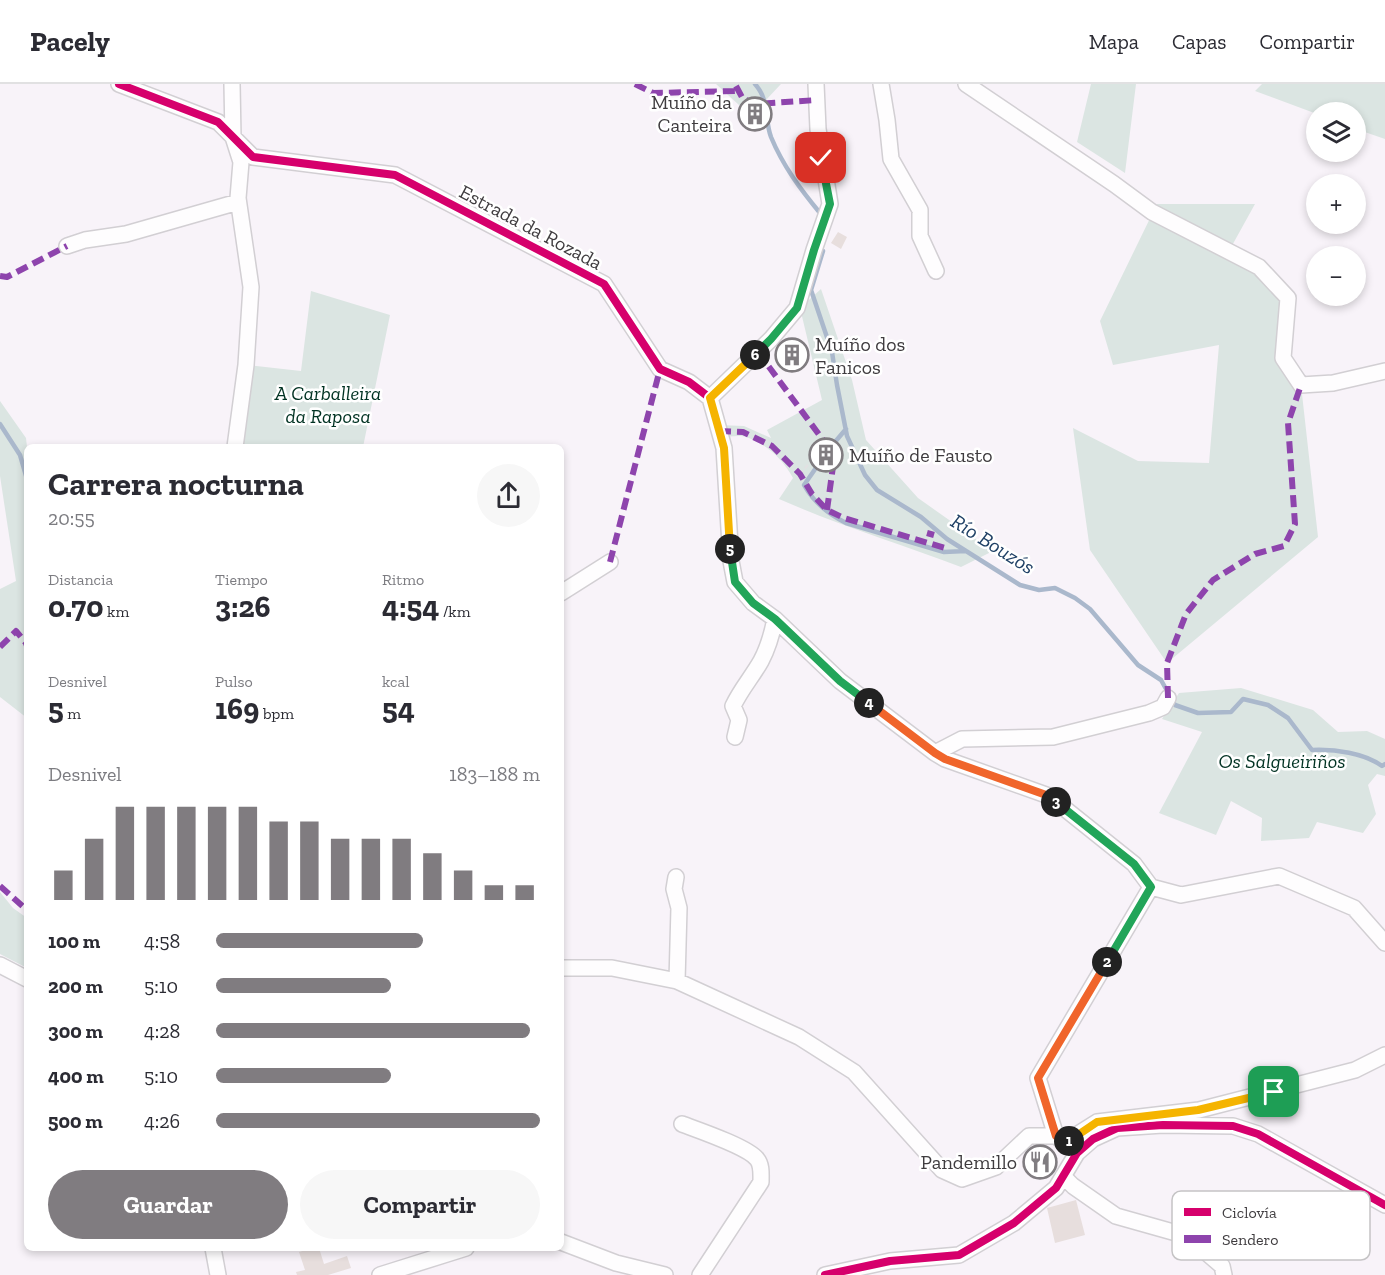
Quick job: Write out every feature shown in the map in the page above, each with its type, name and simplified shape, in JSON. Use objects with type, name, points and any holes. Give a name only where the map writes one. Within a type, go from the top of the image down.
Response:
[{"type":"street","name":"Estrada da Rozada","points":[[119,84],[218,123],[253,157],[395,175],[604,284],[660,369],[688,382],[710,398]]},
{"type":"street","points":[[232,84],[233,137],[241,162],[238,202],[251,287],[246,365],[235,444]]},
{"type":"street","points":[[816,84],[818,129],[830,204],[797,308],[771,339],[710,398],[724,448],[731,561],[735,582],[753,603],[775,619],[840,681],[935,753],[945,759],[1049,796],[1134,864],[1151,887],[1181,895],[1280,876],[1354,908],[1385,943]]},
{"type":"street","points":[[881,84],[891,159],[920,210],[920,236],[936,271]]},
{"type":"street","points":[[968,85],[1152,212],[1259,267],[1288,298],[1283,358],[1301,385],[1333,383],[1385,371]]},
{"type":"street","points":[[67,246],[85,240],[126,234],[238,202]]},
{"type":"street","points":[[564,591],[610,562]]},
{"type":"street","points":[[735,737],[739,720],[733,706],[740,691],[761,661],[771,637],[775,619]]},
{"type":"street","points":[[935,753],[962,739],[1053,737],[1149,712],[1163,706],[1168,698]]},
{"type":"street","points":[[676,877],[674,889],[679,908],[677,981]]},
{"type":"street","points":[[825,1275],[890,1261],[959,1255],[1014,1223],[1056,1188],[1064,1176],[1066,1145],[1038,1078],[1151,887]]},
{"type":"street","points":[[0,965],[24,977]]},
{"type":"street","points":[[564,968],[612,968],[677,981],[799,1037],[854,1072],[942,1170],[962,1179],[996,1167],[1029,1136],[1066,1145],[1093,1139],[1117,1128],[1164,1125],[1233,1126],[1258,1134],[1360,1191]]},
{"type":"street","points":[[1066,1145],[1070,1139],[1097,1122],[1198,1110],[1355,1070],[1385,1055]]},
{"type":"street","points":[[682,1124],[749,1152],[759,1161],[762,1171],[761,1182],[700,1275]]},
{"type":"street","points":[[1064,1176],[1073,1186],[1116,1216],[1172,1232]]},
{"type":"street","points":[[1370,1197],[1385,1205]]},
{"type":"street","points":[[564,1243],[616,1263],[664,1275]]},
{"type":"street","points":[[214,1251],[218,1275]]},
{"type":"street","points":[[380,1275],[456,1251]]},
{"type":"street","points":[[1215,1260],[1222,1266],[1224,1275]]},
{"type":"path","points":[[800,474],[827,444],[835,452]]},
{"type":"path","points":[[921,541],[927,532]]},
{"type":"green space","points":[[716,84],[781,84],[751,116]]},
{"type":"green space","points":[[1091,84],[1136,84],[1125,173],[1077,142]]},
{"type":"green space","points":[[1262,84],[1385,84],[1385,139],[1366,132],[1366,102],[1306,102],[1306,110],[1255,91]]},
{"type":"green space","points":[[1157,204],[1255,204],[1229,251],[1288,298],[1283,358],[1301,385],[1318,537],[1167,663],[1090,550],[1073,428],[1138,461],[1209,463],[1219,345],[1113,365],[1100,321]]},
{"type":"green space","points":[[821,289],[852,380],[866,440],[918,498],[993,551],[961,567],[846,526],[779,499],[793,478],[774,453],[746,437],[721,437],[718,425],[744,426],[771,438],[767,430],[822,400],[800,308]]},
{"type":"green space","name":"A Carballeira da Raposa","points":[[311,291],[390,315],[364,444],[235,444],[246,365],[301,371]]},
{"type":"green space","points":[[0,401],[26,438],[27,444],[24,444],[24,716],[0,697],[0,589],[16,581],[0,476]]},
{"type":"green space","name":"Os Salgueiriños","points":[[1241,688],[1313,710],[1338,732],[1367,731],[1385,739],[1385,776],[1377,774],[1368,785],[1376,814],[1363,833],[1317,822],[1309,838],[1261,841],[1262,818],[1231,801],[1216,835],[1159,813],[1202,732],[1162,719],[1179,693]]},
{"type":"green space","points":[[0,892],[13,908],[24,916],[24,966],[0,954]]},
{"type":"building","name":"Muíño da Canteira","points":[[759,106],[763,119],[750,122],[747,109]]},
{"type":"building","points":[[838,232],[847,237],[841,249],[831,243]]},
{"type":"building","name":"Muíño dos Fanicos","points":[[789,344],[804,357],[796,365],[781,352]]},
{"type":"building","name":"Muíño de Fausto","points":[[826,447],[834,454],[827,463],[818,456]]},
{"type":"building","name":"Pandemillo","points":[[1036,1146],[1058,1158],[1047,1175],[1036,1168],[1033,1174],[1022,1167]]},
{"type":"building","points":[[1076,1200],[1085,1235],[1055,1243],[1047,1208]]},
{"type":"building","points":[[320,1251],[324,1264],[347,1256],[351,1268],[328,1275],[297,1275],[296,1272],[305,1270],[299,1252]]},
{"type":"waterway","name":"Río Bouzós","points":[[755,84],[763,97],[771,137],[781,158],[820,213]]},
{"type":"waterway","name":"Río Bouzós","points":[[823,251],[811,290],[832,352],[847,436],[865,475],[877,490],[921,517],[947,539],[1020,585],[1039,590],[1055,588],[1075,598],[1090,609],[1138,665],[1161,680],[1175,705],[1198,713],[1231,712],[1243,699],[1268,705],[1288,718],[1312,750],[1349,753],[1367,758],[1382,766],[1385,764]]},
{"type":"waterway","points":[[0,424],[20,455],[24,469]]},
{"type":"waterway","points":[[829,449],[846,429]]},
{"type":"waterway","points":[[818,465],[804,485],[817,503],[839,520],[944,552],[966,551]]},
{"type":"marked path","points":[[635,84],[653,93],[738,91]]},
{"type":"marked path","points":[[736,86],[743,99],[756,104],[817,100]]},
{"type":"marked path","points":[[0,276],[7,277],[67,246]]},
{"type":"marked path","points":[[758,352],[826,444]]},
{"type":"marked path","points":[[610,562],[660,369]]},
{"type":"marked path","points":[[1168,698],[1167,663],[1186,614],[1213,580],[1255,554],[1284,546],[1295,524],[1288,423],[1301,385]]},
{"type":"marked path","points":[[719,431],[743,432],[772,446],[800,474],[812,494],[827,510],[844,518],[945,548]]},
{"type":"marked path","points":[[827,510],[835,452]]},
{"type":"marked path","points":[[927,533],[934,535]]},
{"type":"marked path","points":[[0,647],[16,631],[24,641]]},
{"type":"marked path","points":[[0,886],[24,907]]},
{"type":"cycle path","points":[[119,84],[218,122],[253,157],[395,175],[604,284],[660,369],[689,382],[710,398],[724,448],[731,561],[735,582],[753,603],[775,619],[840,681],[935,753],[945,759],[1049,796],[1134,864],[1151,887],[1038,1078],[1056,1136],[1077,1153]]},
{"type":"cycle path","points":[[825,1275],[890,1261],[959,1255],[1014,1223],[1056,1188],[1077,1153],[1093,1139],[1117,1128],[1163,1125],[1233,1126],[1258,1134],[1360,1191]]},
{"type":"cycle path","points":[[1370,1197],[1385,1205]]},
{"type":"place","name":"Muíño da Canteira","points":[[755,114]]},
{"type":"place","name":"Muíño dos Fanicos","points":[[792,355]]},
{"type":"place","name":"Muíño de Fausto","points":[[826,455]]},
{"type":"place","name":"Pandemillo","points":[[1040,1162]]},
{"type":"route","points":[[821,158],[830,204],[797,308],[771,339],[710,398],[724,448],[731,561],[735,582],[753,603],[775,619],[840,681],[935,753],[945,759],[1049,796],[1134,864],[1151,887],[1038,1078],[1056,1136],[1067,1145],[1070,1139],[1097,1122],[1198,1110],[1274,1092]]}]
